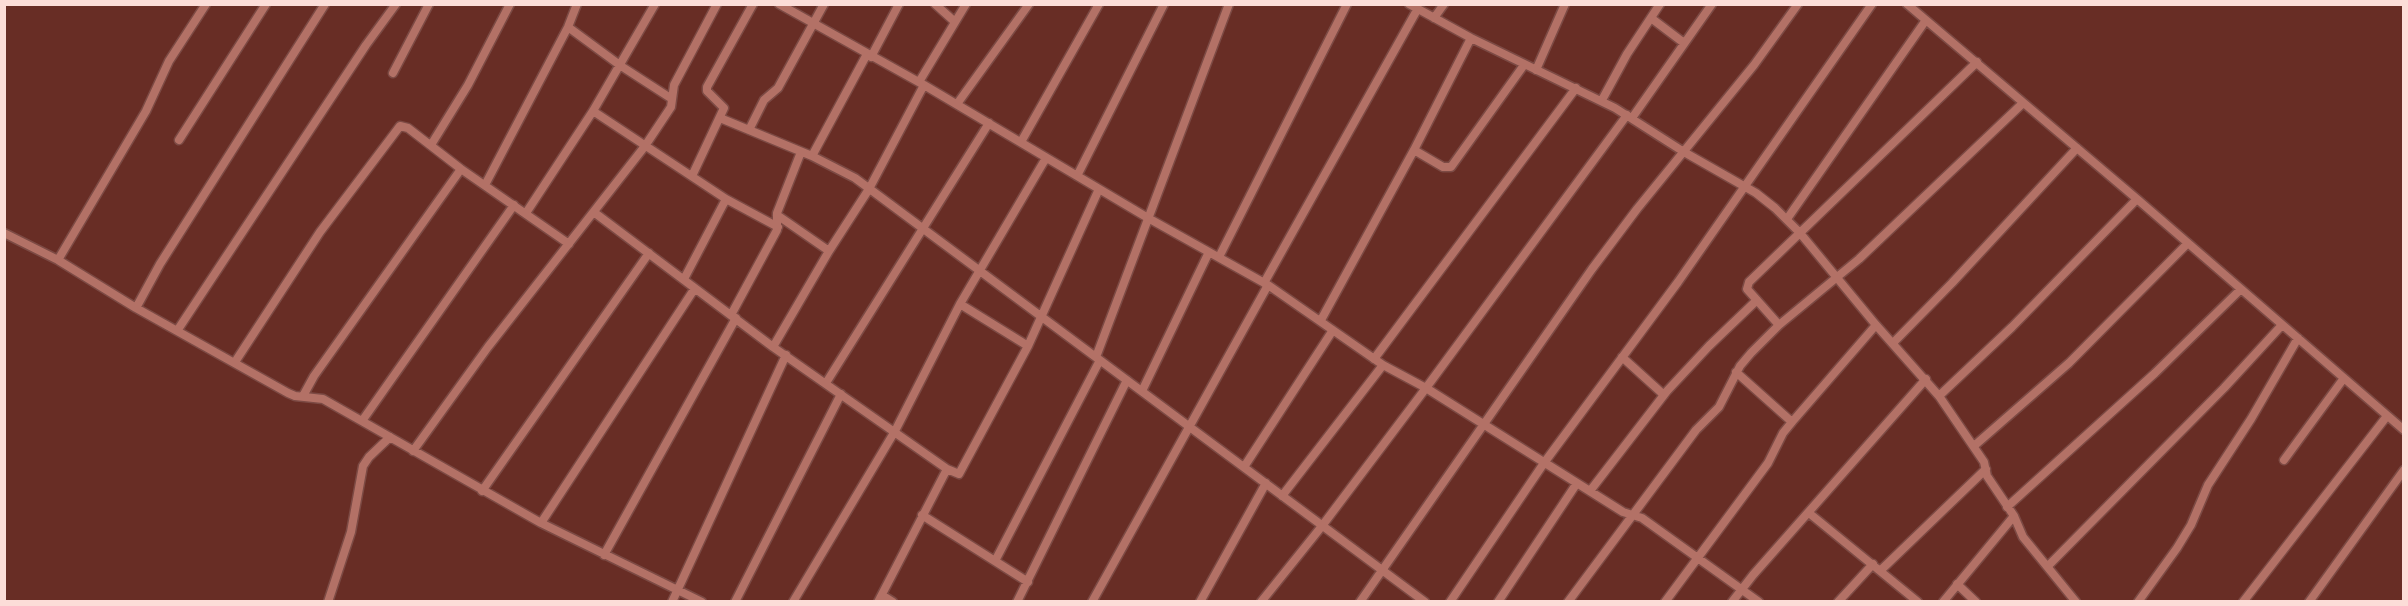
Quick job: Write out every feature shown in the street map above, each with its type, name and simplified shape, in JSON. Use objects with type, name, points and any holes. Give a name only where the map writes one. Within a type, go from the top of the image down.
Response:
[{"type":"street","points":[[58,260],[146,111],[168,61],[206,4]]},
{"type":"street","points":[[179,140],[266,4]]},
{"type":"street","points":[[136,308],[165,255],[325,4]]},
{"type":"street","points":[[177,331],[366,45],[396,4]]},
{"type":"street","points":[[430,145],[468,85],[510,4]]},
{"type":"street","points":[[485,185],[568,27],[577,4]]},
{"type":"street","points":[[526,213],[621,66],[655,4]]},
{"type":"street","points":[[412,451],[488,347],[595,213],[645,146],[668,112],[674,85],[717,4]]},
{"type":"street","points":[[692,176],[724,108],[707,87],[753,4]]},
{"type":"street","points":[[779,4],[957,104],[1148,218],[1266,284],[1383,365],[1426,388],[1623,512],[1642,518],[1759,602]]},
{"type":"street","points":[[749,130],[764,100],[778,88],[824,4]]},
{"type":"street","points":[[812,156],[899,4]]},
{"type":"street","points":[[936,4],[955,22]]},
{"type":"street","points":[[773,346],[869,189],[922,84],[966,4]]},
{"type":"street","points":[[957,104],[1029,4]]},
{"type":"street","points":[[1021,142],[1099,4]]},
{"type":"street","points":[[1077,176],[1164,4]]},
{"type":"street","points":[[995,561],[1098,359],[1148,218],[1229,4]]},
{"type":"street","points":[[1219,257],[1347,4]]},
{"type":"street","points":[[1409,4],[1524,65],[1602,100],[1766,200],[1800,233],[1836,278],[1926,379],[1974,446],[1986,469],[1987,477],[2014,516],[2023,537],[2048,566],[2072,600]]},
{"type":"street","points":[[1434,18],[1444,4]]},
{"type":"street","points":[[1536,69],[1565,4]]},
{"type":"street","points":[[1602,100],[1627,54],[1660,4]]},
{"type":"street","points":[[1261,602],[1322,526],[1712,4]]},
{"type":"street","points":[[1360,602],[1598,260],[1798,4]]},
{"type":"street","points":[[1450,602],[1544,463],[1622,357],[1872,4]]},
{"type":"street","points":[[1907,4],[2137,199],[2403,430]]},
{"type":"street","points":[[393,73],[428,5]]},
{"type":"street","points":[[1092,602],[1417,10]]},
{"type":"street","points":[[1651,18],[1684,43]]},
{"type":"street","points":[[1787,219],[1926,20]]},
{"type":"street","points":[[568,27],[621,66],[672,99]]},
{"type":"street","points":[[1321,320],[1414,150],[1471,38]]},
{"type":"street","points":[[1779,324],[1747,289],[1747,285],[1977,62]]},
{"type":"street","points":[[1414,150],[1443,167],[1451,167],[1524,65]]},
{"type":"street","points":[[1374,359],[1576,88]]},
{"type":"street","points":[[1568,602],[1696,430],[1719,407],[1737,372],[1751,353],[1779,324],[1836,278],[2023,103]]},
{"type":"street","points":[[593,111],[726,199],[778,227]]},
{"type":"street","points":[[720,118],[812,156],[841,170],[869,189],[1425,602]]},
{"type":"street","points":[[826,383],[989,123]]},
{"type":"street","points":[[235,362],[295,268],[397,128],[402,126],[408,128],[461,169],[569,244]]},
{"type":"street","points":[[1893,343],[1959,276],[2077,148]]},
{"type":"street","points":[[604,555],[733,317],[778,227],[777,215],[801,152]]},
{"type":"street","points":[[793,602],[895,431],[960,304],[1046,158]]},
{"type":"street","points":[[303,396],[314,376],[461,169]]},
{"type":"street","points":[[595,213],[773,346],[947,470],[959,474],[1028,346],[1099,189]]},
{"type":"street","points":[[684,279],[726,199]]},
{"type":"street","points":[[1939,396],[2012,327],[2137,199]]},
{"type":"street","points":[[362,421],[514,205]]},
{"type":"street","points":[[777,215],[829,252]]},
{"type":"street","points":[[18,231],[19,240]]},
{"type":"street","points":[[4,233],[58,260],[136,308],[288,393],[322,399],[541,524],[702,602]]},
{"type":"street","points":[[1974,446],[2094,339],[2188,243]]},
{"type":"street","points":[[1142,391],[1209,252]]},
{"type":"street","points":[[482,490],[649,253]]},
{"type":"street","points":[[541,524],[695,288]]},
{"type":"street","points":[[2007,507],[2155,373],[2241,289]]},
{"type":"street","points":[[1590,491],[1664,394],[1757,300]]},
{"type":"street","points":[[960,304],[1028,346]]},
{"type":"street","points":[[1665,602],[1768,463],[1783,433],[1876,324]]},
{"type":"street","points":[[2048,566],[2180,433],[2282,325]]},
{"type":"street","points":[[1244,466],[1333,330]]},
{"type":"street","points":[[2138,602],[2191,525],[2208,485],[2251,419],[2298,338]]},
{"type":"street","points":[[672,602],[676,589],[786,355]]},
{"type":"street","points":[[1622,357],[1664,394]]},
{"type":"street","points":[[1282,496],[1383,365]]},
{"type":"street","points":[[1737,372],[1792,422]]},
{"type":"street","points":[[2284,460],[2344,378]]},
{"type":"street","points":[[1732,602],[1926,379]]},
{"type":"street","points":[[1017,602],[1127,380]]},
{"type":"street","points":[[735,602],[841,394]]},
{"type":"street","points":[[2243,602],[2387,416]]},
{"type":"street","points":[[328,602],[351,532],[363,466],[390,437]]},
{"type":"street","points":[[1881,570],[1986,469]]},
{"type":"street","points":[[893,602],[880,598],[947,470]]},
{"type":"street","points":[[2309,602],[2403,470]]},
{"type":"street","points":[[1200,602],[1266,483]]},
{"type":"street","points":[[1498,602],[1577,483]]},
{"type":"street","points":[[1809,513],[1918,602]]},
{"type":"street","points":[[922,515],[1028,582]]},
{"type":"street","points":[[1943,602],[2014,516]]},
{"type":"street","points":[[1838,602],[1873,564]]},
{"type":"street","points":[[1957,584],[1976,602]]}]
